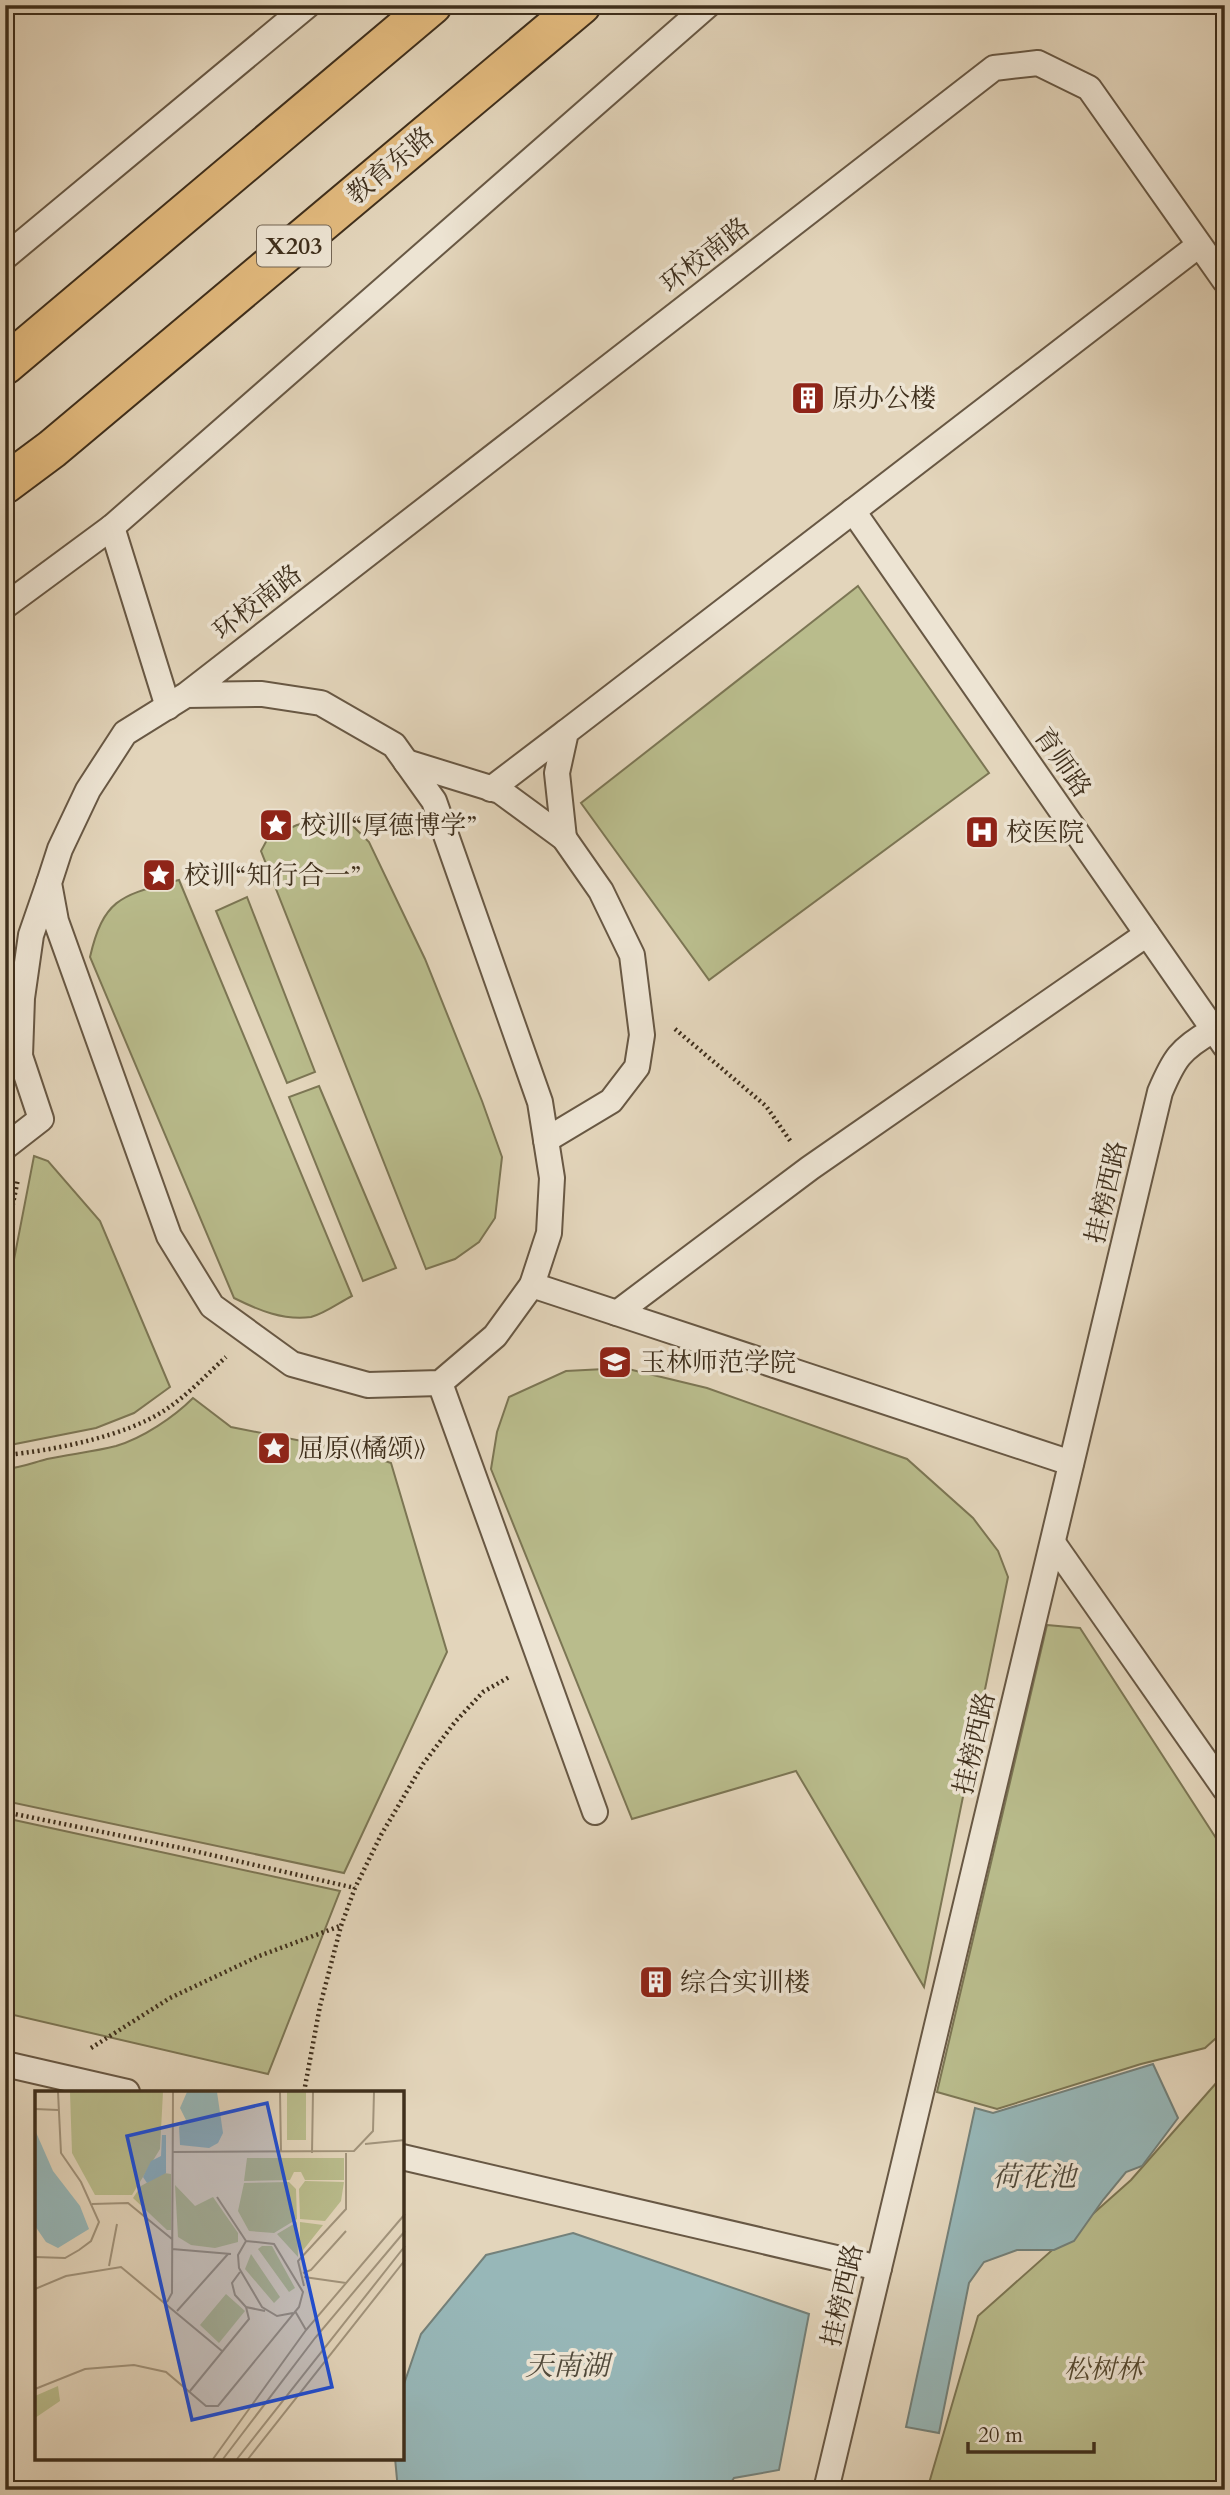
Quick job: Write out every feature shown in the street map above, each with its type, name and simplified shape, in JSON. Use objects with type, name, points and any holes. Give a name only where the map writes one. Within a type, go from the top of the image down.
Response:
[{"type":"main road","points":[[5,365],[432,5]]},
{"type":"main road","name":"教育东路","points":[[5,484],[52,449],[580,5]]},
{"type":"lane","points":[[5,257],[308,5]]},
{"type":"lane","points":[[5,606],[111,527],[708,5]]},
{"type":"lane","name":"环校南路","points":[[26,1130],[41,1119],[20,1056],[13,1012],[15,974],[60,849],[88,789],[125,733],[177,701],[994,68],[1038,63],[1088,88],[1225,281]]},
{"type":"lane","points":[[491,789],[1199,245]]},
{"type":"lane","name":"育师路","points":[[853,511],[1219,1038]]},
{"type":"lane","points":[[49,883],[56,921],[169,1236],[212,1306],[292,1364],[368,1385],[440,1383],[495,1336],[532,1285],[550,1233],[552,1178],[540,1102],[434,801],[394,745],[321,703],[262,694],[177,701],[111,527]]},
{"type":"lane","points":[[564,838],[557,774],[566,732]]},
{"type":"lane","points":[[405,762],[500,791],[564,838],[601,891],[632,956],[642,1035],[637,1067],[611,1101],[546,1140]]},
{"type":"lane","points":[[617,1314],[810,1168],[1147,934]]},
{"type":"lane","name":"挂榜西路","points":[[826,2490],[1160,1093],[1172,1064],[1189,1044],[1219,1038]]},
{"type":"lane","points":[[5,1146],[26,1130]]},
{"type":"lane","points":[[532,1285],[1071,1463]]},
{"type":"lane","points":[[440,1383],[595,1812]]},
{"type":"lane","points":[[1053,1543],[1225,1789]]},
{"type":"lane","points":[[5,2064],[123,2091]]},
{"type":"lane","points":[[404,2157],[879,2268]]},
{"type":"path","points":[[639,1010],[661,1018],[766,1106],[810,1168]]},
{"type":"path","points":[[5,1243],[26,1130]]},
{"type":"path","points":[[5,1455],[100,1438],[164,1411],[252,1335]]},
{"type":"path","points":[[304,2091],[320,2006],[341,1926],[355,1888],[381,1835],[423,1764],[483,1692],[540,1660]]},
{"type":"path","points":[[5,1812],[181,1848],[355,1888]]},
{"type":"path","points":[[48,2074],[170,1998],[258,1956],[341,1926]]},
{"type":"green space","points":[[858,586],[989,773],[709,980],[581,803]]},
{"type":"green space","points":[[323,818],[345,818],[369,842],[425,959],[502,1157],[495,1218],[479,1242],[455,1259],[426,1269],[261,851],[268,838],[297,825]]},
{"type":"green space","points":[[179,880],[352,1296],[311,1317],[281,1316],[234,1298],[90,957],[102,921],[119,901],[144,890]]},
{"type":"green space","points":[[247,897],[315,1072],[287,1083],[216,911]]},
{"type":"green space","points":[[319,1086],[396,1268],[363,1281],[289,1097]]},
{"type":"green space","points":[[34,1156],[48,1161],[100,1221],[170,1387],[134,1413],[96,1428],[5,1446],[5,1306]]},
{"type":"green space","points":[[624,1368],[707,1388],[907,1459],[973,1518],[998,1551],[1008,1577],[924,1987],[796,1771],[632,1819],[491,1469],[497,1432],[509,1397],[566,1371]]},
{"type":"green space","points":[[193,1398],[231,1427],[362,1453],[391,1463],[447,1652],[344,1873],[5,1801],[5,1469],[107,1448],[137,1438],[158,1426]]},
{"type":"green space","points":[[1047,1625],[1080,1628],[1225,1852],[1225,2030],[1205,2048],[1141,2064],[997,2109],[937,2092]]},
{"type":"green space","points":[[5,1818],[340,1891],[268,2074],[5,2013]]},
{"type":"green space","name":"松树林","points":[[1225,2073],[1225,2490],[927,2490],[978,2316],[1131,2180]]},
{"type":"water","name":"荷花池","points":[[1153,2064],[1178,2118],[1142,2166],[1126,2172],[1074,2241],[1054,2250],[1017,2250],[984,2262],[969,2283],[939,2433],[906,2427],[975,2108],[993,2113]]},
{"type":"water","name":"天南湖","points":[[573,2233],[809,2314],[779,2470],[734,2478],[726,2490],[398,2490],[395,2460],[404,2460],[404,2384],[421,2334],[486,2255]]},
{"type":"place","name":"原办公楼","points":[[808,398]]},
{"type":"place","name":"校训“厚德博学”","points":[[276,825]]},
{"type":"place","name":"校医院","points":[[982,832]]},
{"type":"place","name":"校训“知行合一”","points":[[159,875]]},
{"type":"place","name":"玉林师范学院","points":[[615,1362]]},
{"type":"place","name":"屈原《橘颂》","points":[[274,1448]]},
{"type":"place","name":"综合实训楼","points":[[656,1982]]}]
